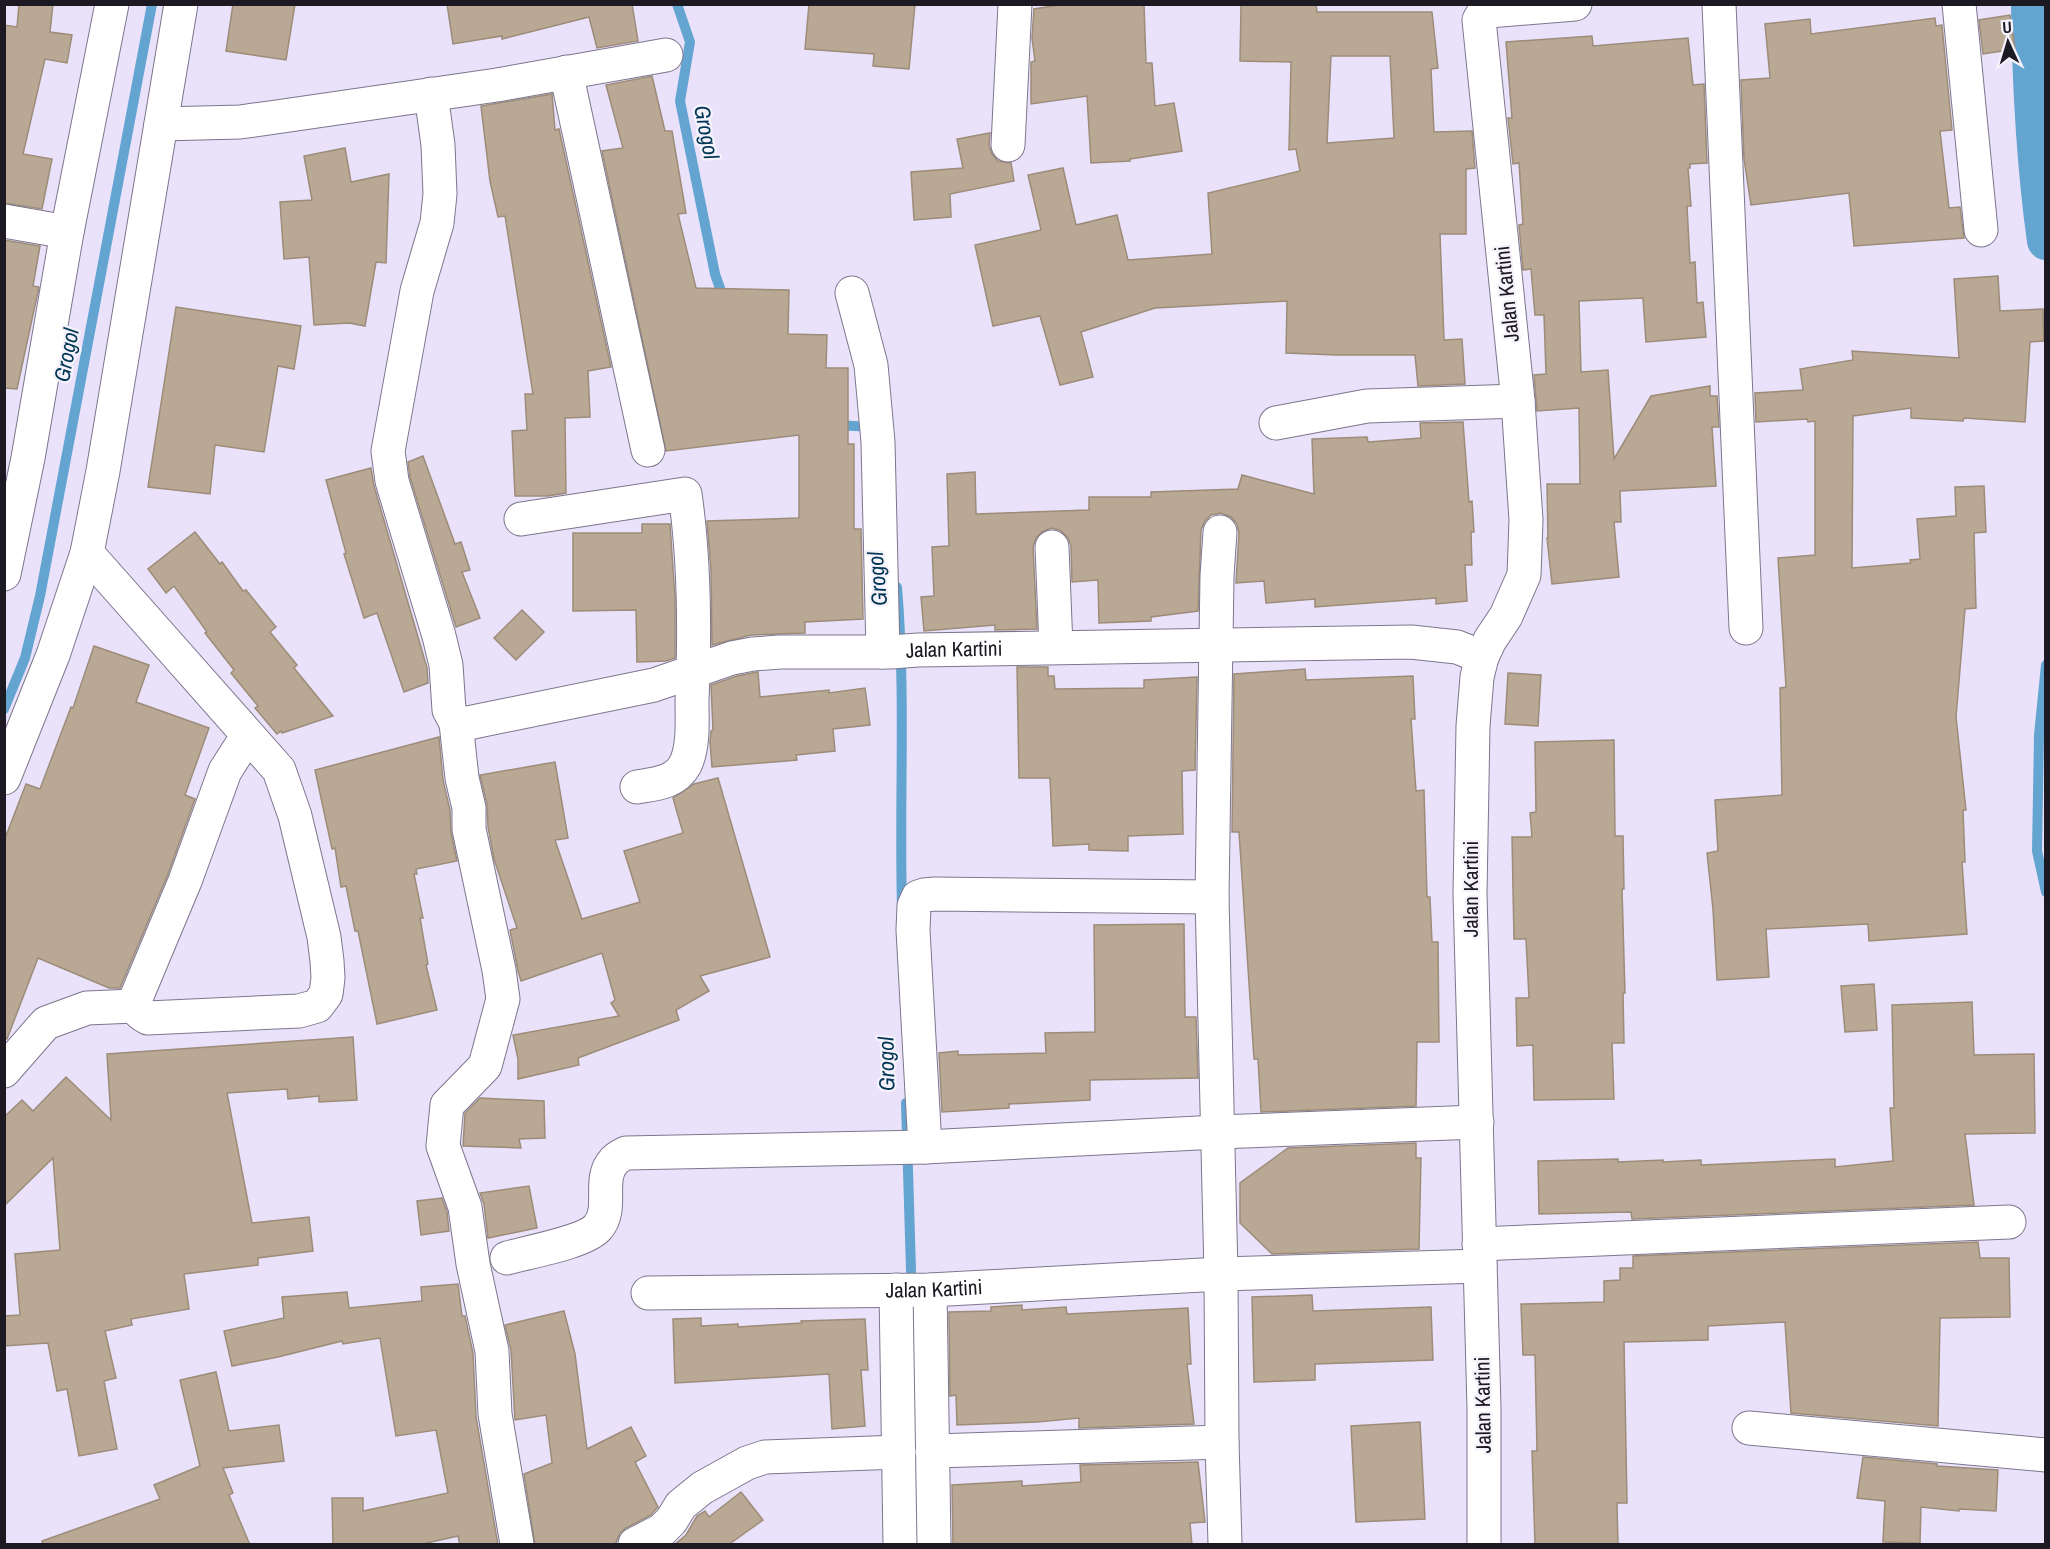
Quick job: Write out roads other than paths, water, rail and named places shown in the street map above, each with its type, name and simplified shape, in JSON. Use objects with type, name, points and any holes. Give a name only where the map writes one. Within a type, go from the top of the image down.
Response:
[{"type":"street","points":[[4,574],[16,456],[67,232],[112,4]]},
{"type":"street","points":[[4,778],[53,655],[87,553],[103,471],[181,4]]},
{"type":"street","points":[[1008,145],[1015,4]]},
{"type":"street","name":"Jalan Kartini","points":[[1484,1545],[1484,1408],[1470,894],[1473,726],[1477,677],[1482,657],[1506,616],[1524,575],[1526,520],[1518,401],[1479,20],[1482,15],[1496,10],[1575,4]]},
{"type":"street","points":[[1719,4],[1746,628]]},
{"type":"street","points":[[1959,4],[1981,230]]},
{"type":"street","points":[[160,124],[240,122],[497,85],[666,55]]},
{"type":"street","points":[[566,72],[648,450]]},
{"type":"street","points":[[431,94],[438,145],[440,194],[438,214],[417,291],[388,451],[392,481],[446,665],[447,697],[454,719],[462,778],[469,808],[469,829],[503,999],[485,1066],[447,1105],[442,1146],[465,1208],[473,1264],[492,1351],[495,1414],[517,1545]]},
{"type":"street","points":[[4,220],[67,232]]},
{"type":"street","points":[[852,293],[871,365],[897,652]]},
{"type":"street","points":[[1276,423],[1367,406],[1518,401]]},
{"type":"street","points":[[521,519],[685,494],[691,534],[693,571],[691,739],[686,764],[676,776],[661,783],[637,787]]},
{"type":"street","points":[[1220,532],[1217,576],[1218,645],[1212,897],[1221,1274],[1224,1545]]},
{"type":"street","points":[[1052,547],[1056,647]]},
{"type":"street","points":[[87,553],[279,770],[295,816],[324,936],[328,978],[326,994],[317,1006],[299,1011],[148,1018],[140,1014],[135,1006],[136,998],[185,881],[225,771],[248,735]]},
{"type":"street","name":"Jalan Kartini","points":[[454,719],[468,723],[654,685],[732,658],[780,652],[897,652],[1056,647],[1412,642],[1457,647],[1482,657]]},
{"type":"street","points":[[912,1147],[914,906],[918,897],[935,894],[1212,897]]},
{"type":"street","points":[[4,1071],[46,1023],[87,1008],[135,1006]]},
{"type":"street","points":[[507,1258],[584,1237],[598,1227],[605,1212],[607,1176],[614,1161],[626,1154],[912,1147],[1477,1122]]},
{"type":"street","points":[[1480,1255],[2009,1222]]},
{"type":"street","name":"Jalan Kartini","points":[[648,1293],[930,1290],[1221,1274],[1480,1255]]},
{"type":"street","points":[[896,1290],[900,1545]]},
{"type":"street","points":[[930,1290],[934,1545]]},
{"type":"street","points":[[1749,1428],[2040,1455]]},
{"type":"street","points":[[934,1451],[1222,1442]]},
{"type":"street","points":[[635,1545],[662,1530],[689,1497],[747,1463],[765,1457],[899,1452]]},
{"type":"waterway","name":"Grogol","points":[[4,709],[25,658],[40,596],[152,4]]},
{"type":"waterway","name":"Grogol","points":[[677,4],[690,42],[680,101],[715,274],[724,300]]},
{"type":"waterway","points":[[2030,4],[2034,123],[2046,241]]},
{"type":"waterway","name":"Grogol","points":[[835,425],[873,427]]},
{"type":"waterway","name":"Grogol","points":[[897,587],[902,707],[902,908]]},
{"type":"waterway","points":[[2046,665],[2039,735],[2037,851],[2046,892]]},
{"type":"waterway","name":"Grogol","points":[[906,1103],[911,1271]]},
{"type":"waterway","name":"Grogol","points":[[915,1443],[917,1544]]}]
